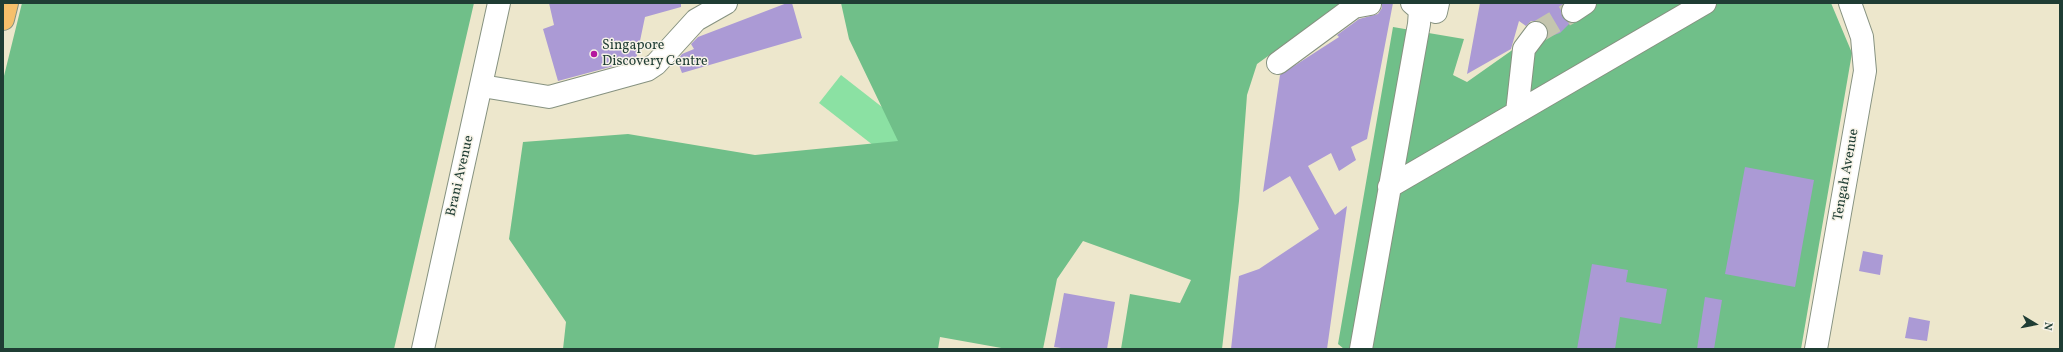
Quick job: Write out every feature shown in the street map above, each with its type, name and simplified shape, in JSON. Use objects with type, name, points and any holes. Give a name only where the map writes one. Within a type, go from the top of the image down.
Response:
[{"type":"main road","points":[[3,19],[7,3]]},
{"type":"lane","name":"Brani Avenue","points":[[423,349],[482,86],[499,3]]},
{"type":"lane","points":[[482,86],[549,97],[648,70],[656,64],[696,20],[726,3]]},
{"type":"lane","points":[[1361,349],[1419,24],[1420,10],[1412,3]]},
{"type":"lane","points":[[1389,187],[1705,3]]},
{"type":"lane","name":"Tengah Avenue","points":[[1816,349],[1866,71],[1862,37],[1850,3]]},
{"type":"lane","points":[[1278,63],[1354,7],[1370,4]]},
{"type":"lane","points":[[1517,112],[1524,50],[1536,33]]},
{"type":"green space","points":[[22,3],[474,3],[394,349],[3,349],[3,80]]},
{"type":"green space","points":[[841,3],[1342,3],[1257,64],[1247,95],[1239,201],[1222,349],[1121,349],[1130,294],[1180,303],[1191,280],[1083,241],[1057,279],[1043,349],[1007,349],[940,337],[938,349],[563,349],[566,322],[509,239],[523,142],[628,134],[755,155],[898,141],[849,39]]},
{"type":"green space","points":[[1579,3],[1831,3],[1852,53],[1801,349],[1344,349],[1338,344],[1393,27],[1464,39],[1453,75],[1467,82]]},
{"type":"green space","points":[[841,75],[923,139],[901,167],[819,103]]},
{"type":"building","name":"Singapore Discovery Centre","points":[[549,3],[681,3],[681,7],[645,17],[636,60],[558,81],[543,29],[554,25]]},
{"type":"building","points":[[787,3],[792,3],[802,38],[682,73],[677,60],[682,54],[694,49],[691,44],[698,37]]},
{"type":"building","points":[[1382,3],[1393,3],[1367,139],[1351,147],[1356,160],[1339,171],[1331,153],[1308,166],[1335,215],[1347,206],[1327,349],[1231,349],[1239,276],[1259,269],[1319,229],[1290,176],[1263,192],[1280,75],[1339,37],[1337,35],[1359,19],[1378,14],[1382,8]]},
{"type":"building","points":[[1480,3],[1564,3],[1561,12],[1563,18],[1570,23],[1560,33],[1548,36],[1548,28],[1543,23],[1531,21],[1526,26],[1519,21],[1511,49],[1467,74]]},
{"type":"building","points":[[1745,167],[1814,180],[1795,287],[1725,274]]},
{"type":"building","points":[[1863,251],[1883,255],[1880,275],[1859,271]]},
{"type":"building","points":[[1592,264],[1628,270],[1626,282],[1667,289],[1661,324],[1620,317],[1615,349],[1577,349]]},
{"type":"building","points":[[1064,293],[1115,302],[1107,349],[1068,349],[1054,347]]},
{"type":"building","points":[[1705,297],[1722,300],[1714,349],[1697,349]]},
{"type":"building","points":[[1909,317],[1930,321],[1927,341],[1905,338]]},
{"type":"tunnel","points":[[1536,33],[1573,11]]},
{"type":"place","name":"Singapore Discovery Centre","points":[[594,54]]}]
